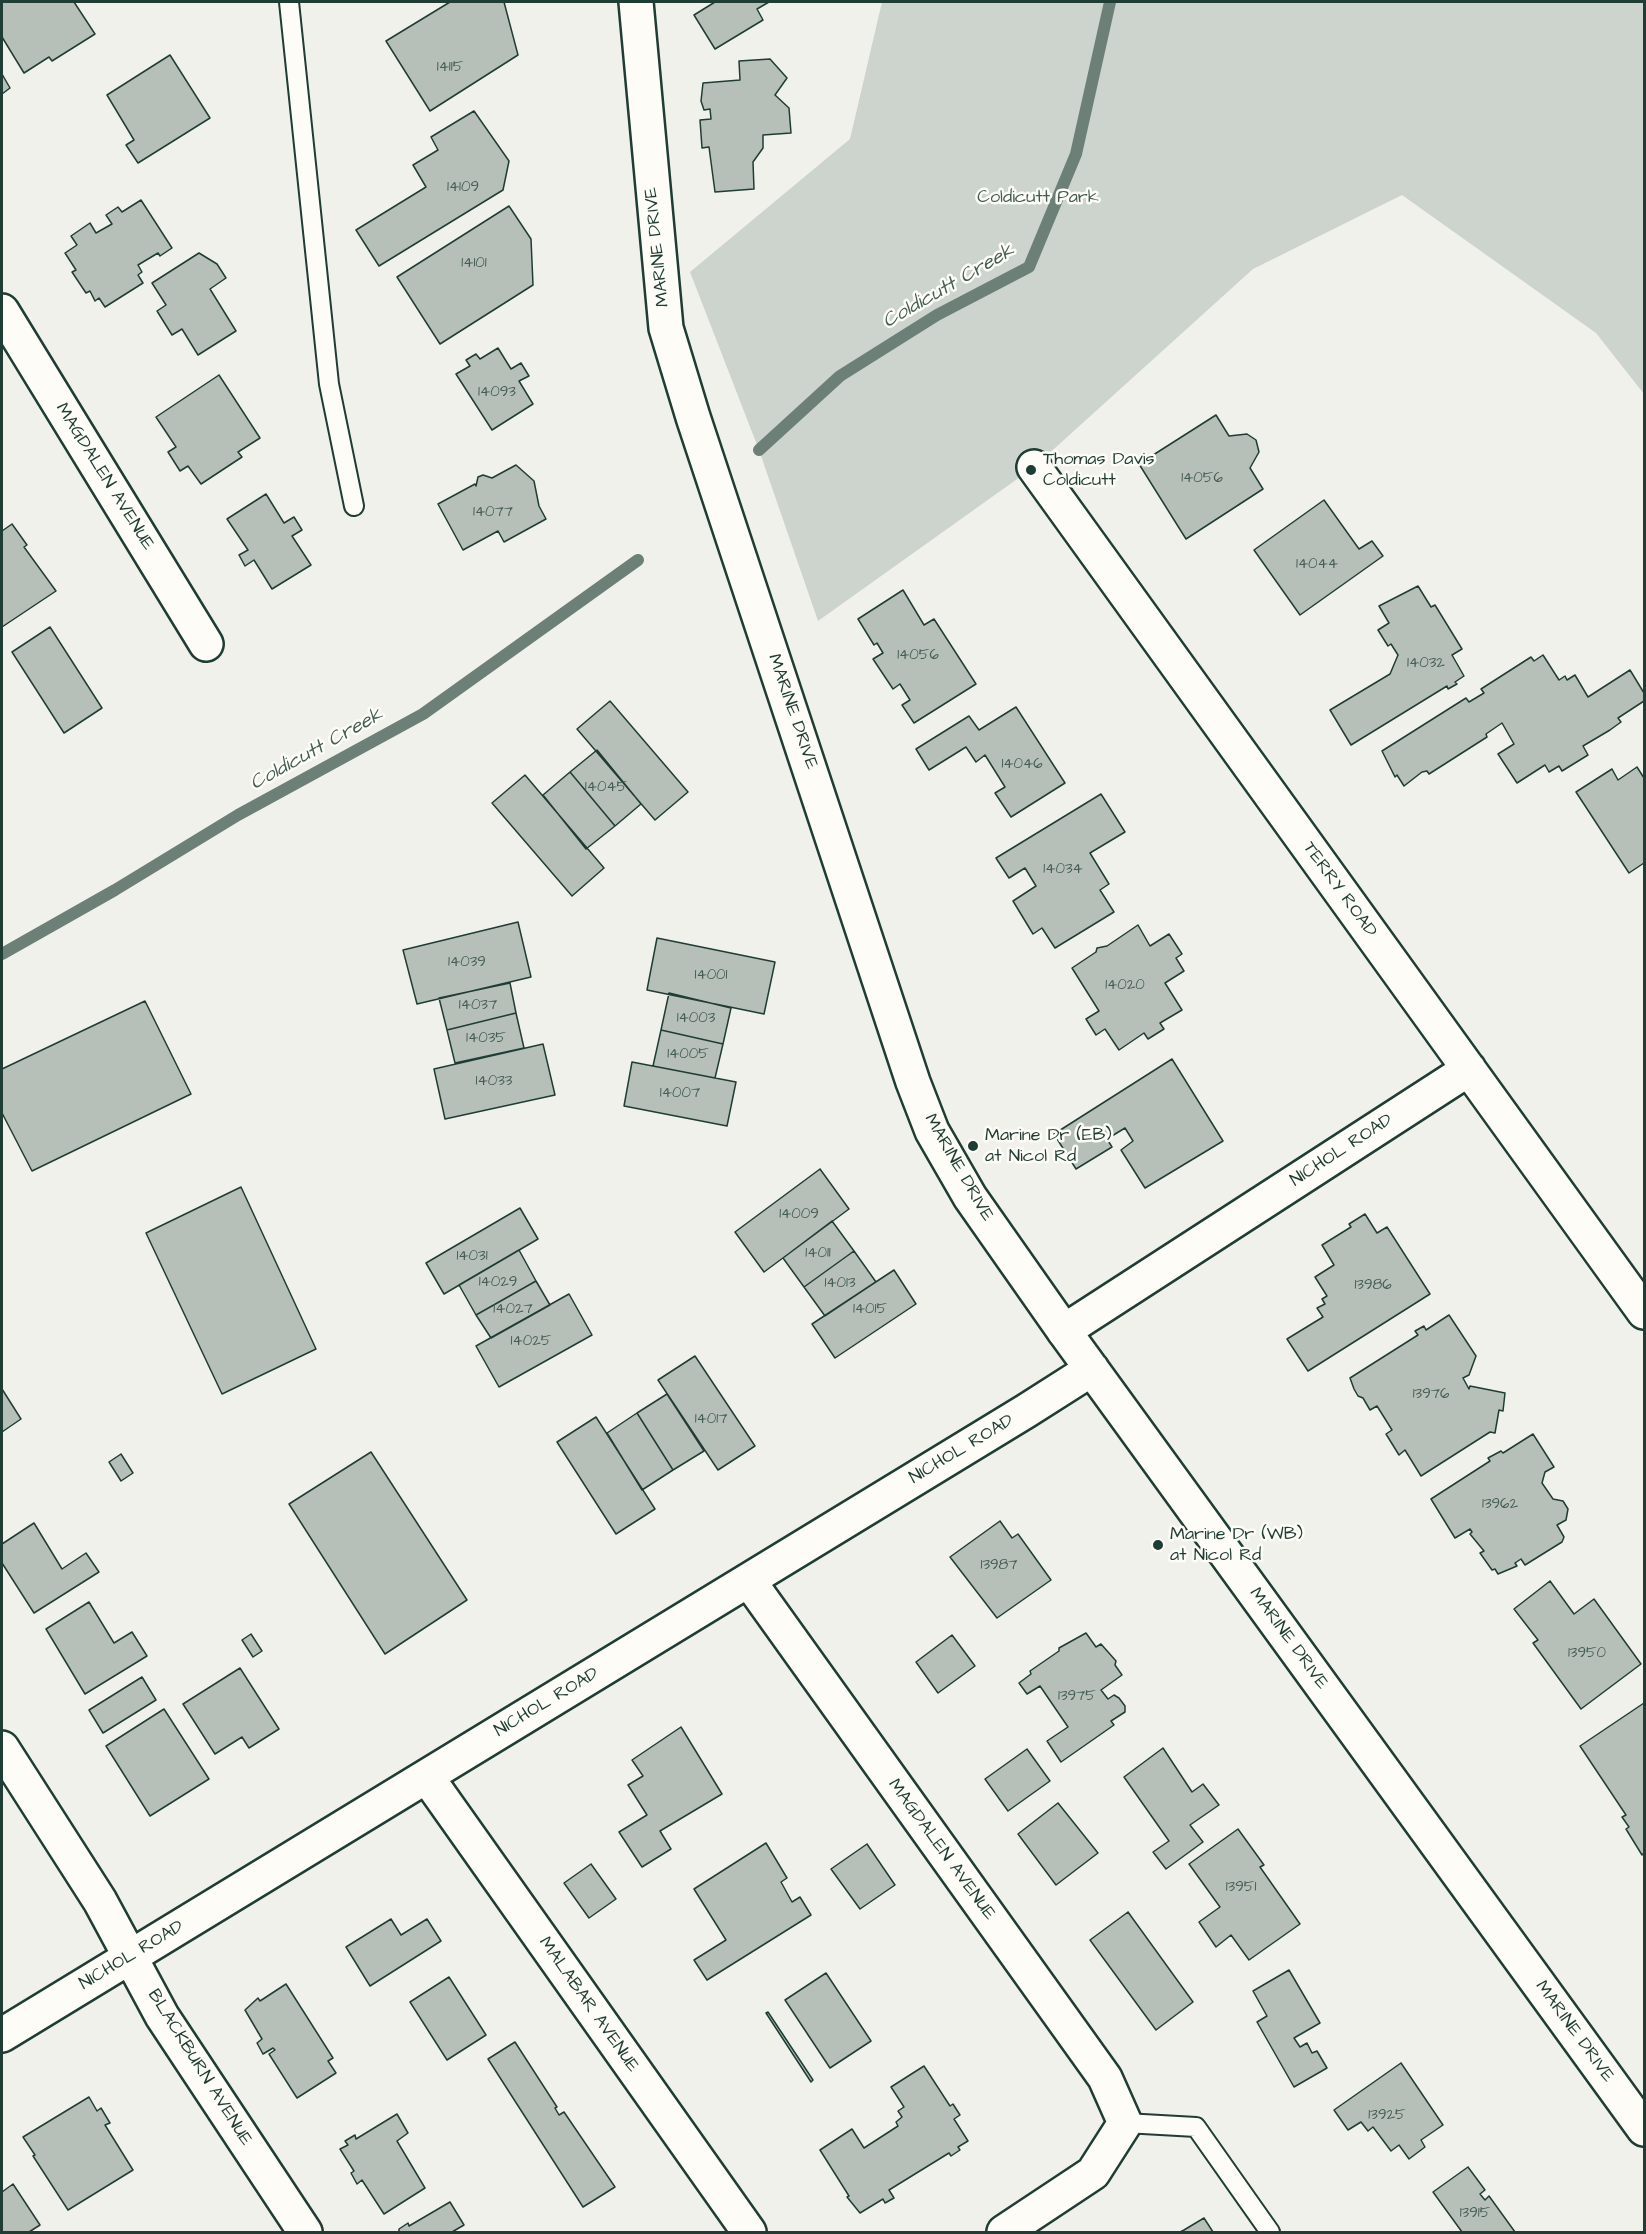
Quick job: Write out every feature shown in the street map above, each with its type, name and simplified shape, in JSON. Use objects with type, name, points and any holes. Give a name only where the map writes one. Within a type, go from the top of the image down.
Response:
[{"type":"street","name":"MARINE DRIVE","points":[[636,2],[666,328],[693,417],[913,1082],[932,1131],[970,1197],[1064,1330],[1644,2129]]},
{"type":"street","name":"MAGDALEN AVENUE","points":[[2,311],[206,644]]},
{"type":"street","name":"TERRY ROAD","points":[[1034,467],[1644,1312]]},
{"type":"street","name":"NICHOL ROAD","points":[[1064,1330],[1469,1069]]},
{"type":"street","name":"NICHOL ROAD","points":[[2,2035],[749,1581],[1092,1369]]},
{"type":"street","name":"MAGDALEN AVENUE","points":[[749,1581],[1105,2078],[1125,2123]]},
{"type":"street","name":"BLACKBURN AVENUE","points":[[2,1748],[100,1901],[162,2016],[305,2232]]},
{"type":"street","name":"MALABAR AVENUE","points":[[427,1777],[750,2232]]},
{"type":"street","points":[[1004,2232],[1093,2173],[1125,2123]]},
{"type":"lane","points":[[290,2],[329,384],[354,506]]},
{"type":"lane","points":[[1125,2123],[1196,2127],[1270,2232]]},
{"type":"green space","name":"Coldicutt Park","points":[[882,2],[1644,2],[1644,394],[1596,333],[1402,195],[1253,269],[1034,467],[818,621],[759,450],[690,272],[850,139]]},
{"type":"building","points":[[2,2],[74,2],[95,34],[52,61],[49,57],[24,73],[2,37]]},
{"type":"building","points":[[450,2],[504,2],[518,55],[430,111],[386,41]]},
{"type":"building","points":[[715,2],[769,2],[757,9],[763,20],[715,49],[694,15]]},
{"type":"building","points":[[170,55],[210,118],[138,163],[126,145],[134,140],[107,95]]},
{"type":"building","points":[[770,59],[787,78],[775,95],[789,108],[791,133],[763,135],[763,148],[753,162],[754,189],[715,192],[709,147],[702,148],[700,120],[711,119],[710,109],[704,110],[701,101],[703,83],[740,80],[739,61]]},
{"type":"building","points":[[2,74],[10,88],[2,94]]},
{"type":"building","points":[[474,111],[509,161],[503,190],[379,266],[356,230],[426,187],[413,165],[438,150],[431,137]]},
{"type":"building","points":[[141,200],[172,248],[138,265],[142,272],[138,275],[143,283],[105,307],[99,298],[95,301],[90,291],[86,293],[72,272],[76,270],[65,253],[77,245],[71,236],[90,223],[96,233],[112,224],[106,215],[118,207],[122,212]]},
{"type":"building","points":[[509,206],[531,239],[533,285],[440,344],[397,277]]},
{"type":"building","points":[[199,253],[217,264],[226,278],[210,289],[236,331],[198,355],[182,329],[172,335],[157,311],[166,305],[152,283]]},
{"type":"building","points":[[498,348],[511,369],[521,363],[529,376],[519,381],[533,404],[492,430],[456,374],[470,366],[466,360],[476,354],[480,359]]},
{"type":"building","points":[[219,375],[260,438],[238,452],[242,457],[201,484],[188,466],[180,471],[168,452],[176,447],[156,417]]},
{"type":"building","points":[[1216,415],[1229,436],[1247,434],[1256,440],[1259,452],[1250,468],[1263,489],[1186,539],[1139,464]]},
{"type":"building","points":[[516,465],[534,481],[539,506],[546,519],[504,542],[498,531],[463,550],[438,504],[475,484],[476,486],[478,477],[483,475],[492,478]]},
{"type":"building","points":[[266,494],[284,523],[294,517],[302,530],[292,536],[311,565],[272,589],[254,560],[245,566],[239,555],[248,550],[227,519]]},
{"type":"building","points":[[1324,500],[1359,549],[1372,541],[1383,556],[1300,615],[1254,550]]},
{"type":"building","points":[[12,524],[27,545],[24,547],[56,591],[2,627],[2,531]]},
{"type":"building","points":[[1418,586],[1431,607],[1435,605],[1462,649],[1452,655],[1464,676],[1455,682],[1457,684],[1448,689],[1447,686],[1351,745],[1330,710],[1390,674],[1398,655],[1391,644],[1388,646],[1378,630],[1389,623],[1379,606]]},
{"type":"building","points":[[903,590],[924,625],[934,619],[976,684],[914,723],[902,705],[910,700],[900,684],[893,689],[873,659],[883,653],[877,643],[874,645],[858,619]]},
{"type":"building","points":[[50,627],[102,708],[64,733],[12,652]]},
{"type":"building","points":[[1543,655],[1559,680],[1565,676],[1567,680],[1575,675],[1588,697],[1630,670],[1644,693],[1644,701],[1618,718],[1621,722],[1583,746],[1588,755],[1562,771],[1559,766],[1549,772],[1545,765],[1517,783],[1498,754],[1514,744],[1502,723],[1486,734],[1487,737],[1429,774],[1427,771],[1422,772],[1404,786],[1397,775],[1395,777],[1382,751],[1466,698],[1469,702],[1484,693],[1481,689],[1531,657],[1534,661]]},
{"type":"building","points":[[610,701],[688,792],[655,820],[577,729]]},
{"type":"building","points":[[1016,707],[1065,783],[1011,817],[995,793],[1005,787],[985,755],[976,762],[966,747],[929,770],[916,749],[969,716],[979,730]]},
{"type":"building","points":[[597,750],[641,804],[615,826],[570,772]]},
{"type":"building","points":[[1637,767],[1644,778],[1644,863],[1629,873],[1576,792],[1612,769],[1618,780]]},
{"type":"building","points":[[570,772],[615,826],[586,849],[543,795]]},
{"type":"building","points":[[525,775],[604,868],[572,896],[492,803]]},
{"type":"building","points":[[1101,794],[1125,832],[1090,853],[1109,884],[1100,890],[1114,912],[1055,948],[1042,928],[1033,934],[1013,901],[1036,886],[1025,868],[1009,878],[996,858]]},
{"type":"building","points":[[518,922],[531,977],[417,1004],[403,950]]},
{"type":"building","points":[[1138,925],[1150,946],[1169,934],[1182,954],[1176,958],[1184,971],[1165,983],[1182,1010],[1160,1023],[1164,1029],[1148,1039],[1144,1033],[1119,1050],[1105,1029],[1096,1035],[1086,1019],[1099,1011],[1072,968],[1096,952],[1097,948],[1107,946]]},
{"type":"building","points":[[657,938],[775,962],[764,1014],[647,990]]},
{"type":"building","points":[[510,983],[516,1013],[447,1030],[439,998]]},
{"type":"building","points":[[669,993],[731,1008],[723,1044],[661,1030]]},
{"type":"building","points":[[145,1001],[191,1094],[32,1171],[2,1113],[2,1069]]},
{"type":"building","points":[[516,1013],[524,1048],[455,1063],[447,1030]]},
{"type":"building","points":[[661,1030],[723,1044],[715,1078],[653,1066]]},
{"type":"building","points":[[543,1044],[555,1095],[445,1119],[434,1069]]},
{"type":"building","points":[[1172,1059],[1223,1141],[1145,1188],[1121,1150],[1133,1141],[1125,1128],[1107,1139],[1112,1147],[1076,1169],[1054,1134]]},
{"type":"building","points":[[632,1062],[736,1082],[727,1126],[624,1106]]},
{"type":"building","points":[[820,1169],[849,1209],[764,1272],[735,1232]]},
{"type":"building","points":[[241,1187],[316,1349],[222,1394],[146,1233]]},
{"type":"building","points":[[520,1208],[538,1239],[444,1294],[426,1263]]},
{"type":"building","points":[[1365,1214],[1377,1233],[1387,1227],[1430,1294],[1308,1371],[1287,1339],[1323,1317],[1317,1308],[1325,1304],[1322,1299],[1327,1296],[1315,1277],[1334,1265],[1322,1245],[1351,1227],[1349,1224]]},
{"type":"building","points":[[832,1221],[854,1251],[804,1287],[783,1258]]},
{"type":"building","points":[[519,1250],[536,1281],[476,1315],[459,1285]]},
{"type":"building","points":[[854,1251],[876,1282],[825,1316],[804,1287]]},
{"type":"building","points":[[894,1270],[916,1304],[835,1358],[812,1324]]},
{"type":"building","points":[[536,1281],[550,1305],[491,1338],[476,1315]]},
{"type":"building","points":[[569,1294],[592,1335],[499,1387],[476,1346]]},
{"type":"building","points":[[1449,1315],[1476,1356],[1469,1375],[1463,1378],[1469,1389],[1470,1386],[1505,1393],[1503,1411],[1499,1410],[1495,1433],[1490,1432],[1421,1476],[1405,1450],[1399,1455],[1386,1434],[1392,1430],[1377,1406],[1370,1410],[1363,1398],[1358,1396],[1350,1378],[1418,1335],[1415,1331],[1424,1326],[1426,1330]]},
{"type":"building","points":[[695,1356],[755,1446],[718,1470],[658,1380]]},
{"type":"building","points":[[2,1389],[21,1419],[2,1432]]},
{"type":"building","points":[[667,1394],[704,1451],[673,1470],[637,1413]]},
{"type":"building","points":[[637,1413],[673,1470],[642,1490],[607,1433]]},
{"type":"building","points":[[596,1417],[655,1509],[616,1534],[557,1442]]},
{"type":"building","points":[[1533,1434],[1554,1467],[1545,1472],[1542,1483],[1553,1499],[1563,1501],[1568,1509],[1566,1520],[1557,1525],[1564,1537],[1562,1542],[1525,1565],[1521,1559],[1515,1563],[1517,1566],[1498,1574],[1495,1569],[1492,1570],[1480,1553],[1484,1551],[1470,1534],[1472,1532],[1470,1529],[1455,1538],[1431,1499],[1490,1461],[1488,1458],[1501,1451],[1503,1453]]},
{"type":"building","points":[[371,1452],[467,1600],[385,1654],[289,1504]]},
{"type":"building","points":[[121,1454],[133,1473],[121,1481],[109,1462]]},
{"type":"building","points":[[1000,1521],[1012,1538],[1018,1534],[1051,1580],[997,1618],[950,1557]]},
{"type":"building","points":[[34,1523],[62,1569],[86,1553],[99,1572],[34,1613],[2,1563],[2,1544]]},
{"type":"building","points":[[1550,1581],[1574,1614],[1594,1599],[1641,1664],[1581,1709],[1533,1643],[1538,1640],[1514,1609]]},
{"type":"building","points":[[89,1602],[114,1643],[132,1632],[147,1656],[85,1694],[46,1629]]},
{"type":"building","points":[[1086,1633],[1096,1647],[1101,1644],[1116,1661],[1115,1665],[1122,1675],[1101,1690],[1108,1699],[1114,1695],[1119,1698],[1125,1706],[1125,1712],[1111,1721],[1114,1725],[1061,1762],[1047,1741],[1068,1727],[1040,1686],[1027,1694],[1019,1683],[1031,1674],[1030,1671],[1059,1651],[1059,1648]]},
{"type":"building","points":[[251,1634],[262,1651],[253,1657],[242,1640]]},
{"type":"building","points":[[952,1635],[975,1666],[938,1693],[916,1662]]},
{"type":"building","points":[[240,1668],[279,1729],[249,1748],[242,1737],[215,1754],[183,1704]]},
{"type":"building","points":[[142,1677],[156,1700],[103,1733],[89,1710]]},
{"type":"building","points":[[1644,1703],[1644,1853],[1642,1855],[1626,1829],[1629,1827],[1622,1817],[1626,1815],[1580,1746]]},
{"type":"building","points":[[164,1709],[209,1779],[150,1816],[106,1746]]},
{"type":"building","points":[[681,1727],[722,1794],[660,1831],[671,1849],[642,1867],[619,1832],[647,1815],[628,1785],[643,1776],[632,1760]]},
{"type":"building","points":[[1163,1748],[1192,1792],[1203,1784],[1219,1805],[1190,1825],[1203,1842],[1166,1869],[1153,1852],[1169,1841],[1124,1777]]},
{"type":"building","points":[[1027,1749],[1050,1781],[1008,1811],[985,1779]]},
{"type":"building","points":[[1058,1803],[1098,1853],[1056,1885],[1018,1834]]},
{"type":"building","points":[[1238,1829],[1264,1865],[1260,1867],[1300,1924],[1249,1960],[1231,1935],[1216,1947],[1199,1922],[1220,1907],[1189,1864]]},
{"type":"building","points":[[766,1843],[787,1878],[781,1882],[792,1902],[800,1897],[811,1915],[707,1980],[694,1960],[726,1940],[694,1889]]},
{"type":"building","points":[[867,1844],[895,1885],[860,1909],[831,1869]]},
{"type":"building","points":[[591,1864],[616,1899],[589,1918],[564,1883]]},
{"type":"building","points":[[1128,1912],[1193,2002],[1156,2030],[1090,1940]]},
{"type":"building","points":[[391,1919],[401,1935],[427,1919],[441,1941],[370,1986],[346,1947]]},
{"type":"building","points":[[1289,1970],[1320,2023],[1294,2038],[1300,2047],[1307,2043],[1312,2053],[1317,2051],[1327,2068],[1294,2087],[1257,2022],[1267,2016],[1253,1991]]},
{"type":"building","points":[[826,1973],[871,2041],[830,2068],[785,2000]]},
{"type":"building","points":[[449,1977],[486,2035],[447,2060],[410,2002]]},
{"type":"building","points":[[286,1984],[333,2058],[328,2061],[336,2073],[297,2098],[269,2054],[275,2050],[273,2048],[263,2054],[257,2043],[262,2039],[245,2010],[258,1998],[260,2001]]},
{"type":"building","points":[[768,2012],[813,2080],[811,2082],[766,2013]]},
{"type":"building","points":[[515,2042],[557,2107],[555,2108],[559,2115],[564,2112],[615,2187],[583,2207],[488,2059]]},
{"type":"building","points":[[1401,2063],[1443,2125],[1421,2140],[1425,2147],[1409,2159],[1399,2145],[1391,2151],[1373,2127],[1368,2131],[1361,2122],[1348,2130],[1334,2110]]},
{"type":"building","points":[[924,2066],[950,2106],[953,2104],[960,2115],[954,2119],[968,2141],[958,2147],[960,2150],[951,2156],[949,2153],[889,2190],[894,2198],[885,2203],[883,2199],[860,2213],[847,2197],[849,2196],[820,2150],[852,2129],[864,2148],[898,2126],[896,2122],[902,2117],[898,2111],[904,2107],[891,2087]]},
{"type":"building","points":[[89,2097],[97,2111],[101,2108],[110,2123],[105,2125],[133,2170],[68,2210],[23,2137]]},
{"type":"building","points":[[397,2114],[408,2133],[397,2141],[425,2188],[384,2214],[362,2180],[357,2184],[351,2173],[354,2171],[340,2149],[348,2145],[345,2141],[355,2135],[356,2139]]},
{"type":"building","points":[[1468,2167],[1485,2190],[1480,2194],[1485,2200],[1489,2196],[1515,2232],[1462,2232],[1433,2192]]},
{"type":"building","points":[[13,2184],[40,2225],[29,2232],[2,2232],[2,2192]]},
{"type":"building","points":[[450,2202],[464,2225],[452,2232],[399,2232],[399,2229],[408,2223],[409,2226]]},
{"type":"building","points":[[1204,2218],[1213,2232],[1180,2232],[1184,2230]]},
{"type":"waterway","name":"Coldicutt Creek","points":[[759,450],[840,376],[937,315],[1029,267],[1076,154],[1110,2]]},
{"type":"waterway","name":"Coldicutt Creek","points":[[2,954],[115,890],[238,815],[423,714],[638,560]]},
{"type":"place","name":"Thomas Davis Coldicutt","points":[[1031,470]]},
{"type":"place","name":"Marine Dr (EB) at Nicol Rd","points":[[973,1146]]},
{"type":"place","name":"Marine Dr (WB) at Nicol Rd","points":[[1158,1545]]}]
